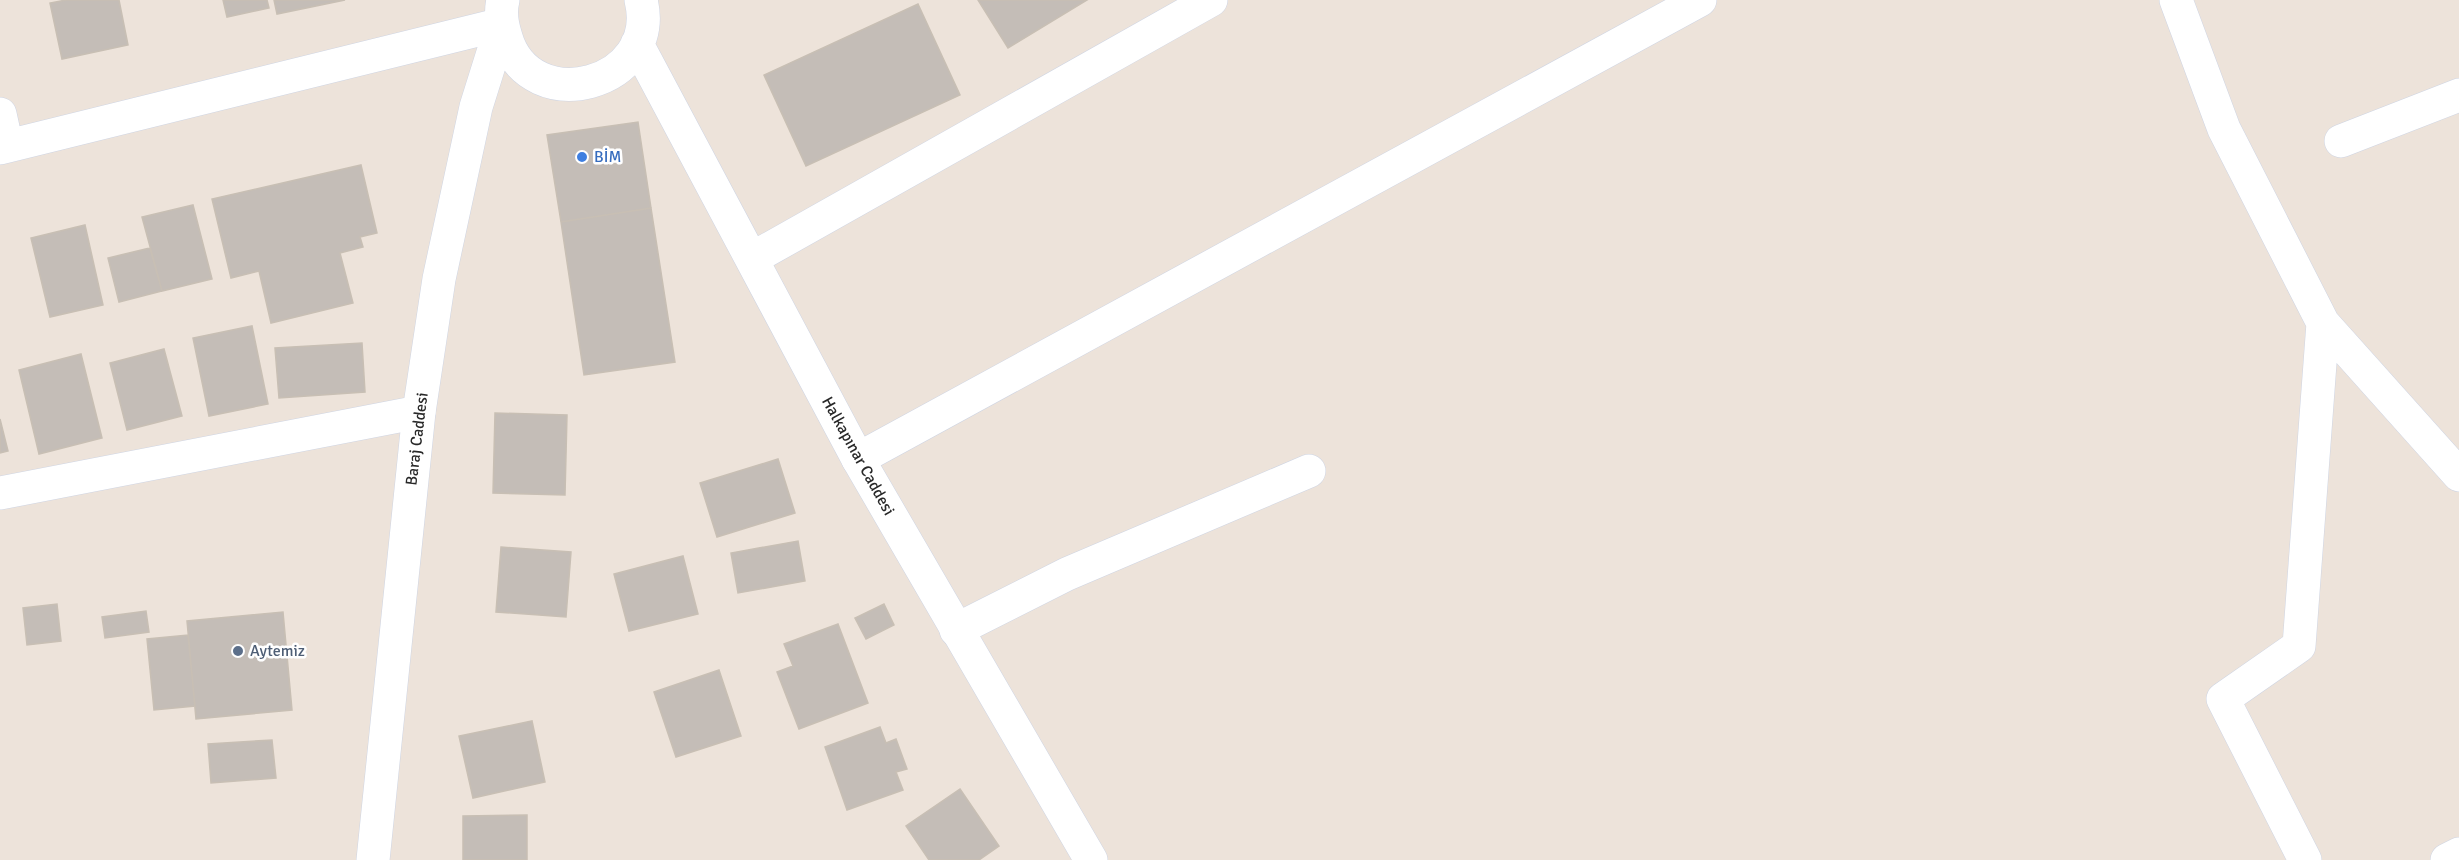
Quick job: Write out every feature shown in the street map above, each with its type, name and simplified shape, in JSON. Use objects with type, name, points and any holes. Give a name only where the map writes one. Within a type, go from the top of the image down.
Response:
[{"type":"street","points":[[753,258],[1211,0]]},
{"type":"street","points":[[858,459],[1700,0]]},
{"type":"street","points":[[2176,0],[2224,129],[2323,323],[2459,475]]},
{"type":"street","points":[[0,114],[4,147],[503,12],[508,44],[519,61],[534,74],[553,83],[573,85],[593,82],[612,74],[626,61],[637,44],[643,24],[644,1]]},
{"type":"street","name":"Baraj Caddesi","points":[[372,860],[419,412],[439,279],[476,107],[503,12]]},
{"type":"street","name":"Halkapınar Caddesi","points":[[637,44],[858,459],[1091,860]]},
{"type":"street","points":[[2341,141],[2459,95]]},
{"type":"street","points":[[2305,860],[2223,699],[2299,646],[2323,323]]},
{"type":"street","points":[[0,493],[419,412]]},
{"type":"street","points":[[956,630],[1066,574],[1309,471]]},
{"type":"street","points":[[2447,860],[2459,854]]},
{"type":"building","points":[[66,0],[119,0],[128,45],[62,59],[50,3]]},
{"type":"building","points":[[223,0],[267,0],[269,8],[227,17]]},
{"type":"building","points":[[274,0],[345,0],[277,14]]},
{"type":"building","points":[[978,0],[1087,0],[1008,48]]},
{"type":"building","points":[[918,4],[960,95],[806,166],[764,75]]},
{"type":"building","points":[[638,122],[651,208],[561,222],[547,135]]},
{"type":"building","points":[[361,165],[377,233],[360,237],[363,247],[340,253],[353,303],[271,323],[259,271],[231,278],[212,199]]},
{"type":"building","points":[[193,205],[212,279],[162,291],[142,217]]},
{"type":"building","points":[[651,208],[675,362],[584,375],[561,222]]},
{"type":"building","points":[[85,225],[103,305],[50,317],[31,238]]},
{"type":"building","points":[[150,248],[162,291],[119,302],[108,258]]},
{"type":"building","points":[[252,326],[268,404],[209,416],[193,338]]},
{"type":"building","points":[[362,343],[365,392],[279,398],[275,348]]},
{"type":"building","points":[[164,349],[182,416],[127,430],[110,363]]},
{"type":"building","points":[[81,354],[102,438],[39,454],[19,370]]},
{"type":"building","points":[[495,413],[567,415],[565,495],[493,493]]},
{"type":"building","points":[[0,419],[8,451],[0,453]]},
{"type":"building","points":[[778,459],[795,513],[717,537],[700,483]]},
{"type":"building","points":[[798,541],[805,581],[738,593],[731,553]]},
{"type":"building","points":[[501,547],[571,552],[566,617],[496,612]]},
{"type":"building","points":[[683,556],[698,614],[629,631],[614,574]]},
{"type":"building","points":[[57,604],[61,641],[27,645],[23,608]]},
{"type":"building","points":[[884,604],[894,625],[866,639],[855,618]]},
{"type":"building","points":[[146,611],[149,632],[105,638],[102,617]]},
{"type":"building","points":[[283,612],[292,710],[196,719],[187,621]]},
{"type":"building","points":[[838,624],[868,703],[799,729],[777,672],[793,666],[784,644]]},
{"type":"building","points":[[188,635],[195,706],[154,710],[147,639]]},
{"type":"building","points":[[719,670],[741,736],[676,757],[654,692]]},
{"type":"building","points":[[532,721],[545,782],[473,798],[459,736]]},
{"type":"building","points":[[880,727],[886,743],[896,739],[907,769],[896,772],[903,790],[847,810],[825,747]]},
{"type":"building","points":[[272,740],[276,778],[211,783],[208,744]]},
{"type":"building","points":[[960,789],[999,846],[979,860],[929,860],[906,826]]},
{"type":"building","points":[[527,815],[527,860],[463,860],[463,816]]},
{"type":"place","name":"BİM","points":[[582,157]]},
{"type":"place","name":"Aytemiz","points":[[238,651]]}]
